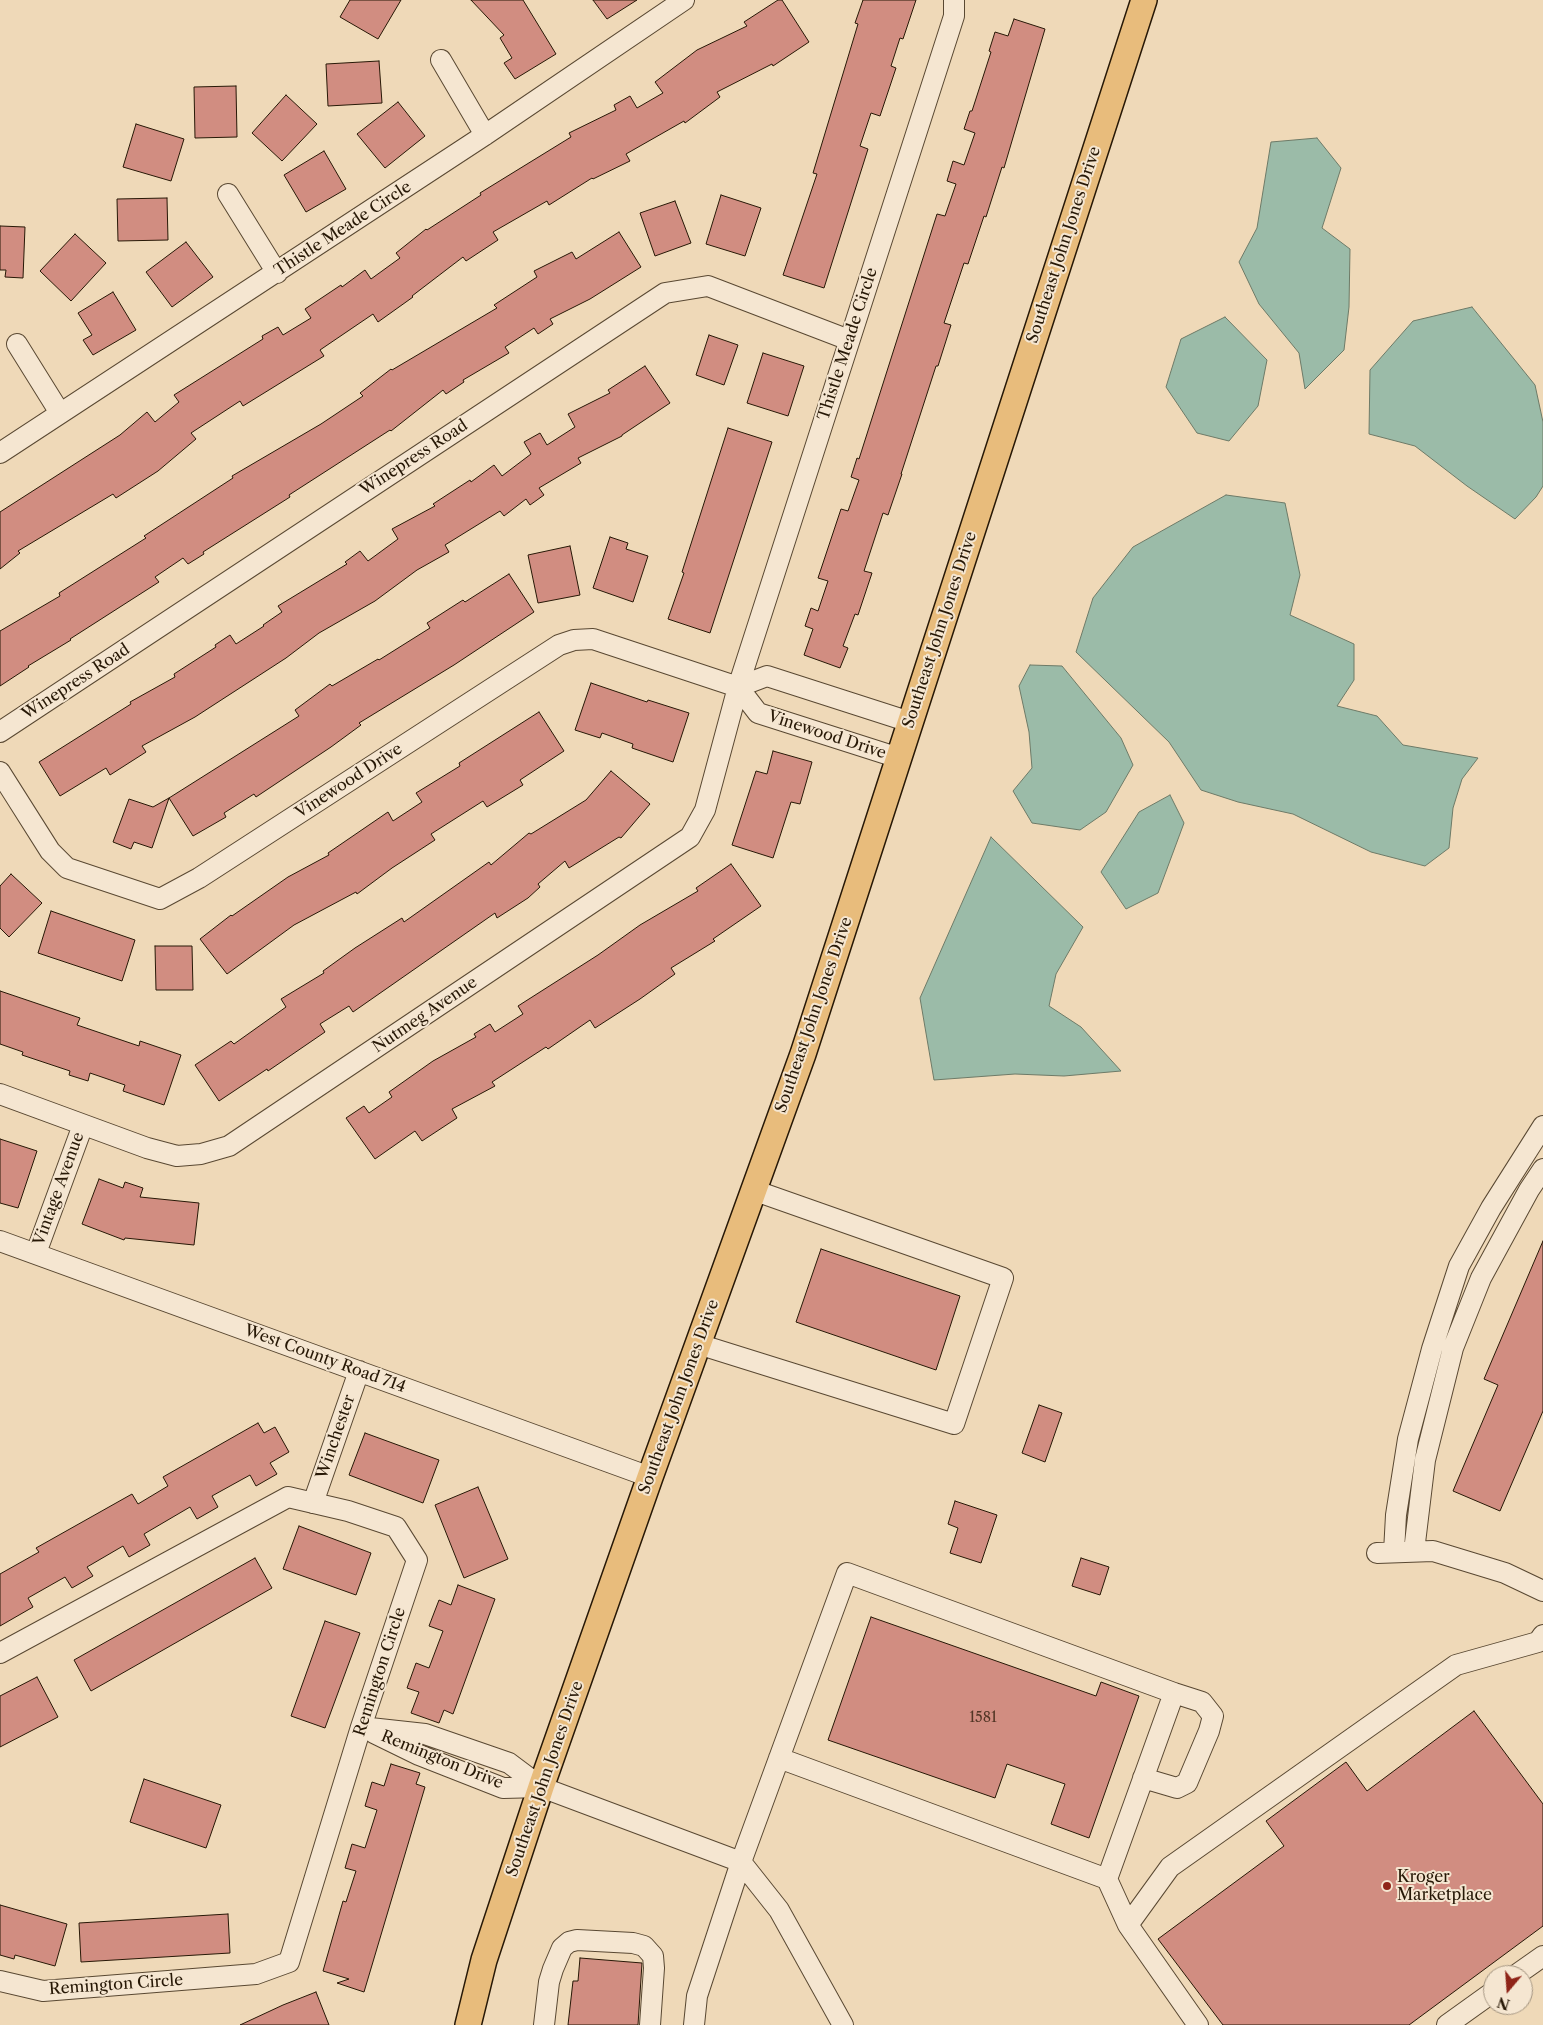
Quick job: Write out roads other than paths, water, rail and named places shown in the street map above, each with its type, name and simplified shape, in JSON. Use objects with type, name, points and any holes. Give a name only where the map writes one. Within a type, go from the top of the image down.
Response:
[{"type":"main road","name":"Southeast John Jones Drive","points":[[468,2025],[484,1960],[541,1787],[650,1477],[803,1054],[1144,0]]},
{"type":"street","name":"Thistle Meade Circle","points":[[0,453],[485,135],[684,0]]},
{"type":"street","name":"Thistle Meade Circle","points":[[738,687],[954,16],[954,0]]},
{"type":"street","points":[[442,60],[485,135]]},
{"type":"street","points":[[228,194],[277,272]]},
{"type":"street","name":"Winepress Road","points":[[0,732],[665,292],[708,286],[849,340]]},
{"type":"street","points":[[17,344],[60,413]]},
{"type":"street","name":"Vinewood Drive","points":[[0,772],[50,851],[67,868],[160,899],[199,878],[560,645],[574,640],[593,639],[738,687],[758,713],[899,758]]},
{"type":"street","points":[[738,687],[767,676],[910,722]]},
{"type":"street","name":"Nutmeg Avenue","points":[[0,1094],[147,1148],[177,1156],[200,1154],[229,1146],[690,837],[705,810],[738,687]]},
{"type":"street","name":"Vintage Avenue","points":[[36,1252],[83,1125]]},
{"type":"street","points":[[1543,1126],[1491,1208],[1459,1266],[1432,1349],[1408,1439],[1396,1514],[1385,1553],[1433,1551],[1505,1572],[1543,1591]]},
{"type":"street","points":[[1414,1552],[1424,1460],[1453,1348],[1481,1278],[1529,1190],[1543,1169]]},
{"type":"street","points":[[698,1344],[954,1424],[1004,1278],[754,1190]]},
{"type":"street","name":"West County Road 714","points":[[0,1241],[36,1252],[359,1372],[650,1477]]},
{"type":"street","name":"Winchester","points":[[313,1503],[359,1372]]},
{"type":"street","name":"Remington Circle","points":[[0,1653],[288,1497],[348,1511],[396,1526],[417,1560],[361,1727],[290,1962],[256,1974],[44,1991],[0,1981]]},
{"type":"street","points":[[694,2025],[697,1996],[741,1862],[848,1573],[1202,1702],[1213,1716],[1188,1784],[1177,1788],[1143,1778]]},
{"type":"street","points":[[1128,1925],[1170,1867],[1456,1665],[1541,1642]]},
{"type":"street","points":[[1174,1692],[1107,1879],[1128,1925],[1198,2025]]},
{"type":"street","name":"Remington Drive","points":[[361,1727],[419,1755],[503,1788],[541,1787]]},
{"type":"street","points":[[779,1758],[1107,1879]]},
{"type":"street","points":[[541,1787],[741,1862],[779,1910],[844,2025]]},
{"type":"street","points":[[544,2025],[547,1990],[553,1969],[562,1948],[569,1942],[577,1940],[633,1943],[644,1946],[653,1956],[654,1968],[650,2025]]},
{"type":"street","points":[[1530,1965],[1543,1956]]},
{"type":"street","points":[[1447,2025],[1483,1999]]},
{"type":"place","name":"Kroger Marketplace","points":[[1387,1886]]}]
